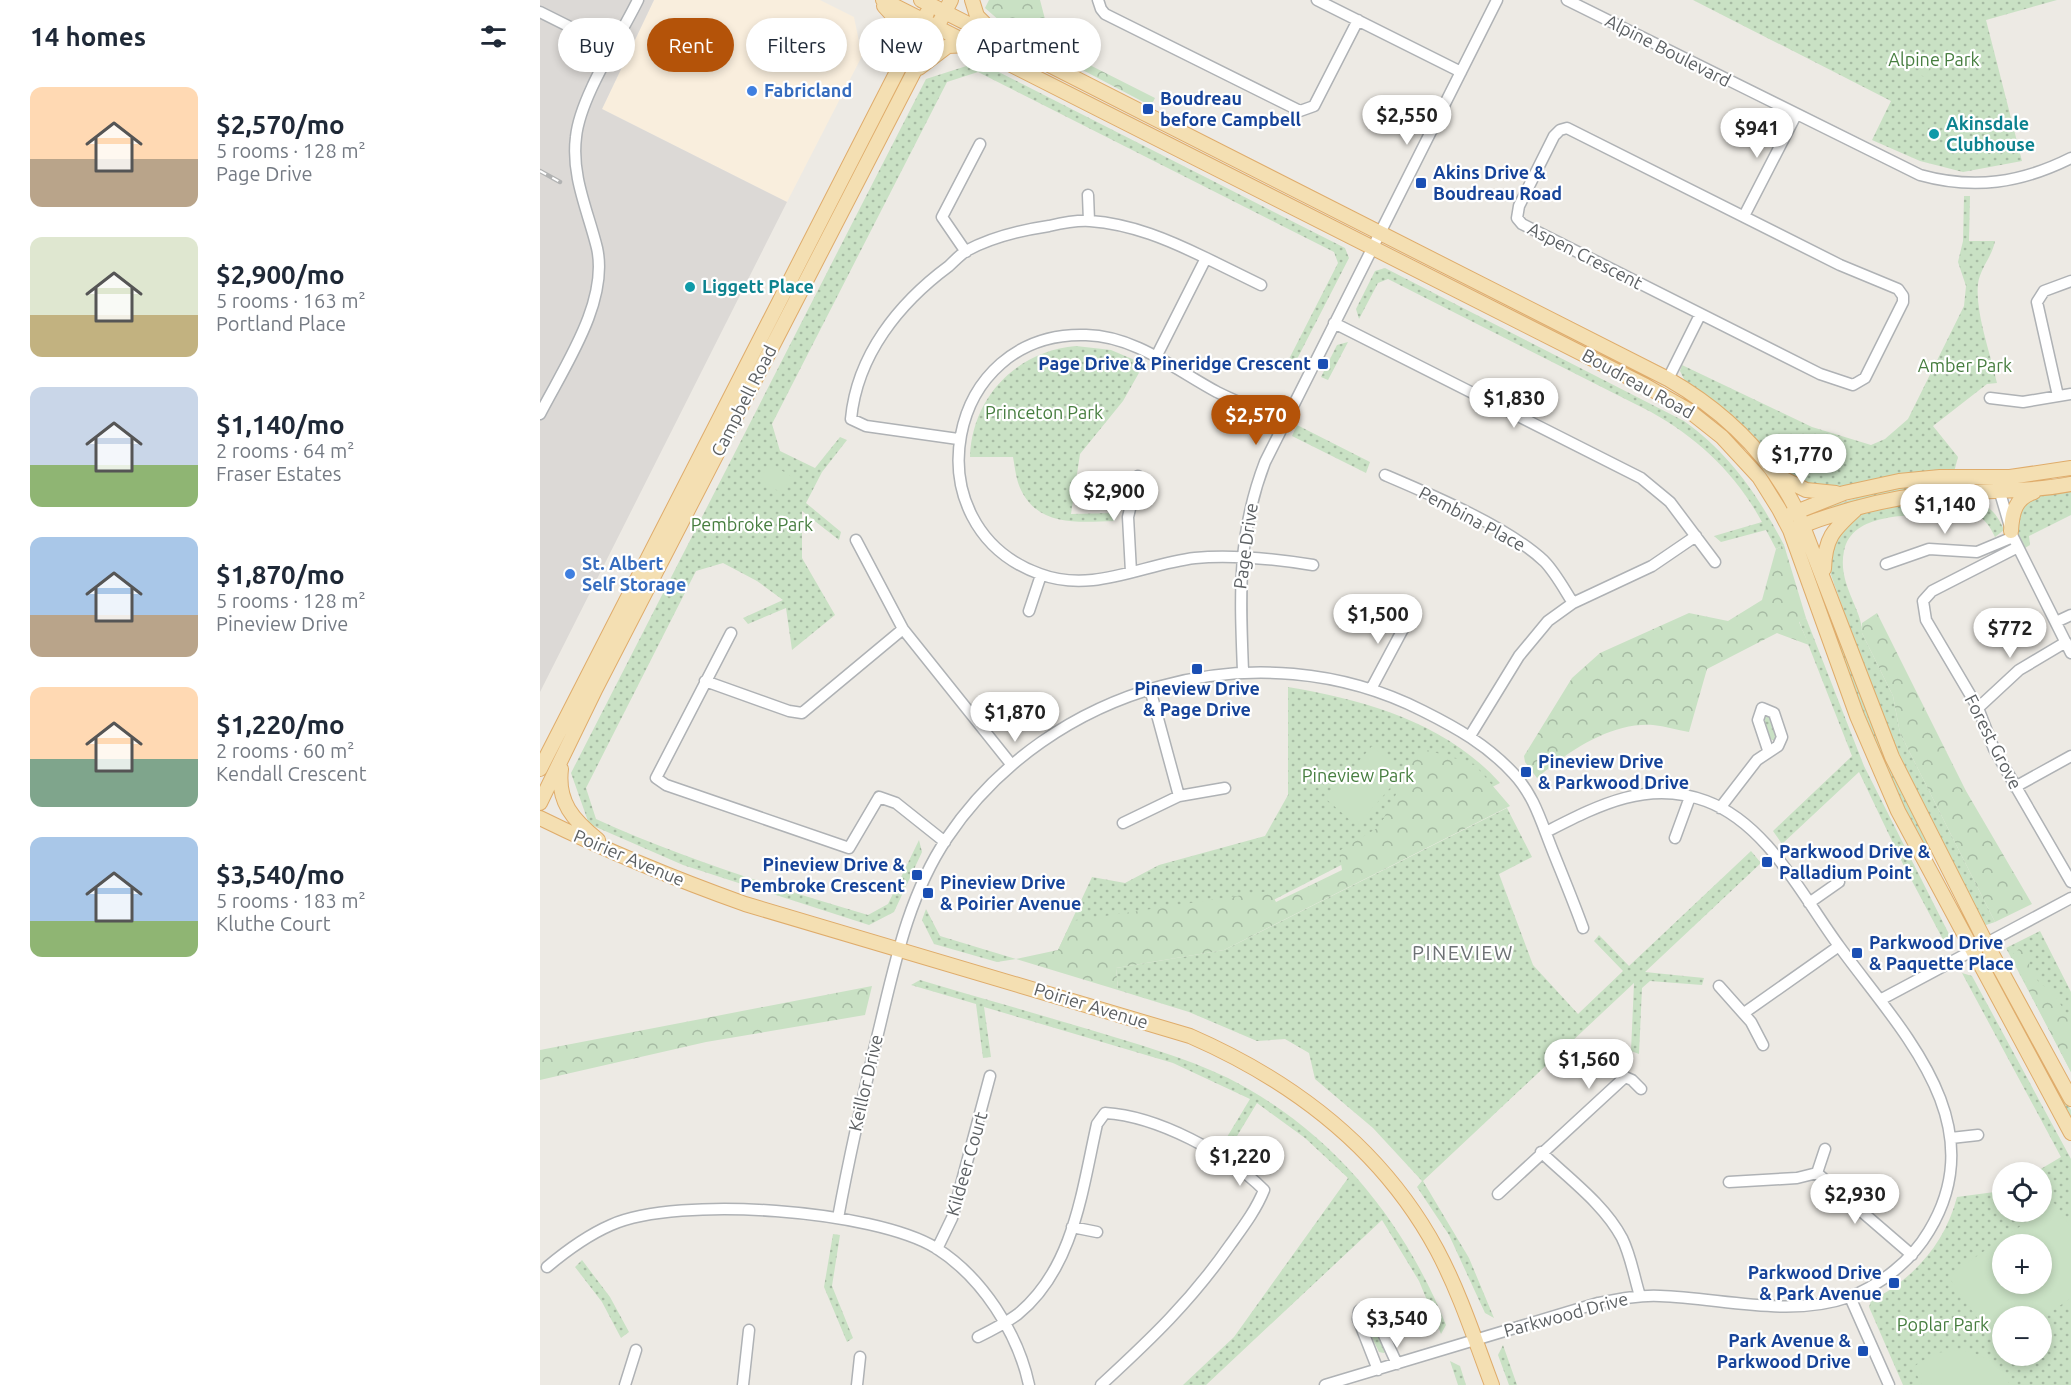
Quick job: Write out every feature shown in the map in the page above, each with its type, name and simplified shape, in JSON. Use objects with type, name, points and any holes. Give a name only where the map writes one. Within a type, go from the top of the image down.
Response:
[{"type":"main road","points":[[875,0],[891,11],[896,18]]},
{"type":"main road","name":"Boudreau Road","points":[[883,0],[917,18]]},
{"type":"main road","points":[[972,0],[979,18]]},
{"type":"main road","name":"Campbell Road","points":[[924,18],[929,2]]},
{"type":"main road","name":"Boudreau Road","points":[[929,2],[948,6],[967,18]]},
{"type":"main road","points":[[910,75],[941,49],[956,46]]},
{"type":"main road","name":"Campbell Road","points":[[540,769],[897,72]]},
{"type":"main road","name":"Campbell Road","points":[[540,803],[912,72]]},
{"type":"main road","name":"Boudreau Road","points":[[1025,72],[1646,386],[1688,410],[1722,437],[1748,462],[1786,524],[1857,716],[1899,812],[2071,1133]]},
{"type":"main road","name":"Boudreau Road","points":[[1063,72],[1668,379],[1705,402],[1733,424],[1778,476],[1797,511],[1892,757],[1986,943],[2071,1099]]},
{"type":"main road","points":[[1786,524],[1797,511],[1844,493],[1920,478],[1998,477],[2071,468]]},
{"type":"main road","points":[[1778,476],[1810,491],[1844,493]]},
{"type":"main road","points":[[2012,534],[2013,510],[2018,501],[2029,494],[2071,484]]},
{"type":"main road","points":[[1786,524],[1803,525],[1859,507],[1929,495],[1999,493],[2050,488]]},
{"type":"main road","points":[[1824,577],[1825,547],[1835,528],[1859,507]]},
{"type":"main road","points":[[568,748],[560,777],[564,804],[580,826],[616,854]]},
{"type":"main road","name":"Poirier Avenue","points":[[540,818],[616,854],[745,904],[1190,1036],[1238,1058],[1293,1090],[1349,1136],[1398,1190],[1438,1251],[1492,1385]]},
{"type":"street","points":[[629,18],[638,0]]},
{"type":"street","points":[[1098,0],[1101,9],[1106,14],[1300,111],[1314,106],[1358,20]]},
{"type":"street","points":[[1317,0],[1461,72]]},
{"type":"street","name":"Page Drive","points":[[1243,671],[1239,615],[1241,559],[1252,498],[1265,462],[1497,0]]},
{"type":"street","name":"Alpine Boulevard","points":[[1567,0],[1896,165],[1942,180],[1980,184],[2015,180],[2071,158]]},
{"type":"street","points":[[540,12],[558,21]]},
{"type":"street","points":[[540,414],[585,326],[596,295],[599,265],[576,172],[576,136],[586,104],[602,72]]},
{"type":"street","points":[[1744,216],[1796,115]]},
{"type":"street","name":"Aspen Crescent","points":[[1567,128],[1744,216],[1855,271],[1894,287],[1903,296],[1902,306],[1866,378],[1853,385],[1810,369],[1522,224],[1517,218],[1519,206],[1554,136],[1560,130],[1567,128]]},
{"type":"street","points":[[966,252],[942,217],[980,144]]},
{"type":"street","points":[[1088,195],[1089,221]]},
{"type":"street","points":[[958,439],[866,426],[851,419],[852,407],[866,365],[886,327],[925,284],[966,252],[1025,230],[1089,221],[1136,229],[1164,238],[1261,285]]},
{"type":"street","points":[[1156,357],[1206,258]]},
{"type":"street","points":[[2058,396],[2037,302],[2044,291],[2071,281]]},
{"type":"street","points":[[1668,379],[1701,315]]},
{"type":"street","points":[[1334,323],[1641,478],[1670,502],[1715,562]]},
{"type":"street","points":[[1284,421],[1221,394],[1156,357],[1122,341],[1096,335],[1070,335],[1032,345],[1005,361],[983,383],[965,416],[958,439],[961,481],[970,512],[987,537],[1001,552],[1018,564],[1041,575],[1081,581],[1105,579],[1196,558],[1313,565]]},
{"type":"street","points":[[1990,398],[2015,402],[2071,394]]},
{"type":"street","name":"Pembina Place","points":[[1385,475],[1507,534],[1545,563],[1574,603]]},
{"type":"street","points":[[1131,572],[1128,517],[1138,476]]},
{"type":"street","points":[[1998,477],[1999,493],[2012,534],[2071,652]]},
{"type":"street","points":[[1886,564],[1929,549],[1977,552],[2012,534]]},
{"type":"street","points":[[1470,736],[1533,636],[1574,603],[1652,566],[1696,536]]},
{"type":"street","points":[[856,540],[903,629],[1011,764]]},
{"type":"street","name":"Forest Grove","points":[[2018,548],[1932,591],[1923,601],[1926,620],[1978,708],[1994,749],[2015,787],[2071,882]]},
{"type":"street","points":[[1029,611],[1041,575]]},
{"type":"street","points":[[1371,690],[1411,614]]},
{"type":"street","points":[[2056,622],[2071,615]]},
{"type":"street","points":[[705,681],[789,711],[802,713],[903,629]]},
{"type":"street","points":[[731,633],[656,778],[666,785],[849,848],[879,797],[896,804],[945,842]]},
{"type":"street","points":[[1978,708],[2019,670],[2066,642]]},
{"type":"street","name":"Keillor Drive","points":[[838,1218],[855,1129],[899,949],[910,913],[945,842],[986,790],[1011,764],[1033,747],[1085,715],[1150,689],[1243,671],[1305,674],[1371,690],[1409,704],[1470,736],[1515,775],[1532,799],[1583,928]]},
{"type":"street","points":[[1150,689],[1179,796]]},
{"type":"street","points":[[1720,808],[1757,760],[1768,750]]},
{"type":"street","points":[[2015,787],[2071,756]]},
{"type":"street","points":[[1123,823],[1179,796],[1225,788]]},
{"type":"street","name":"Parkwood Drive","points":[[1325,1385],[1598,1303],[1640,1296],[1780,1305],[1826,1303],[1850,1297],[1892,1272],[1912,1255],[1927,1235],[1942,1203],[1950,1169],[1951,1138],[1942,1100],[1927,1067],[1763,842],[1720,808],[1690,797],[1665,793],[1626,796],[1598,806],[1546,832]]},
{"type":"street","points":[[1675,838],[1690,797]]},
{"type":"street","points":[[1809,903],[1839,882]]},
{"type":"street","points":[[1880,1000],[2071,898]]},
{"type":"street","points":[[1744,1013],[1839,946]]},
{"type":"street","points":[[1719,986],[1744,1013],[1763,1045]]},
{"type":"street","name":"Kildeer Court","points":[[938,1249],[952,1218],[990,1077]]},
{"type":"street","points":[[1498,1194],[1625,1077],[1641,1089]]},
{"type":"street","points":[[978,1337],[1004,1323],[1026,1306],[1045,1284],[1063,1254],[1072,1227],[1097,1124],[1105,1113],[1135,1118],[1185,1137],[1237,1167],[1264,1190],[1258,1206],[1203,1284],[1171,1320],[1101,1385]]},
{"type":"street","points":[[1951,1138],[1978,1135]]},
{"type":"street","points":[[1816,1173],[1825,1149]]},
{"type":"street","points":[[1541,1152],[1591,1200],[1621,1237],[1640,1296]]},
{"type":"street","points":[[1816,1173],[1912,1255]]},
{"type":"street","points":[[1730,1182],[1797,1178],[1816,1173]]},
{"type":"street","points":[[547,1267],[612,1224],[676,1212],[752,1209],[838,1218],[888,1228],[938,1249],[976,1284],[1004,1323],[1021,1358],[1029,1385]]},
{"type":"street","points":[[1072,1227],[1097,1232]]},
{"type":"street","points":[[1850,1297],[1889,1385]]},
{"type":"street","points":[[1378,1370],[1358,1319],[1359,1311],[1363,1308],[1373,1311],[1397,1364]]},
{"type":"street","points":[[743,1385],[749,1330]]},
{"type":"street","points":[[625,1385],[636,1350]]},
{"type":"street","points":[[857,1385],[860,1357]]},
{"type":"shaded area","points":[[540,0],[654,0],[635,40],[635,18],[558,18],[558,72],[620,72],[602,109],[787,202],[540,692]]},
{"type":"shaded area","points":[[654,0],[820,0],[854,17],[859,41],[859,62],[787,202],[602,109],[620,72],[635,72],[635,40]]},
{"type":"green space","points":[[989,0],[1040,0],[1045,18],[996,18],[985,8]]},
{"type":"green space","name":"Alpine Park","points":[[1693,0],[2057,0],[1986,20],[2022,161],[1963,172],[1920,161],[1872,140],[1891,101]]},
{"type":"green space","points":[[1926,59],[1933,62],[1925,77],[1918,74]]},
{"type":"green space","name":"Pembroke Park","points":[[956,69],[956,72],[978,72],[947,82],[772,424],[780,451],[815,468],[840,437],[847,440],[822,472],[806,503],[841,532],[839,540],[802,511],[802,558],[835,615],[792,650],[786,608],[748,624],[743,618],[783,600],[757,581],[723,563],[696,571],[586,788],[596,819],[696,860],[868,915],[888,904],[919,840],[922,852],[894,912],[869,925],[683,865],[589,824],[571,773],[926,79]]},
{"type":"green space","points":[[1101,71],[1155,98],[1151,106],[1086,72]]},
{"type":"green space","points":[[978,72],[999,72],[1345,248],[1349,258],[1295,363],[1288,361],[1338,263],[1334,252]]},
{"type":"green space","name":"Amber Park","points":[[1964,196],[1970,196],[1969,241],[1995,241],[1979,278],[1978,295],[1981,320],[1997,383],[1987,384],[1933,426],[1958,457],[1954,472],[1845,488],[1812,487],[1785,472],[1685,381],[1680,371],[1682,365],[1812,427],[1871,445],[1885,439],[1908,419],[1964,306],[1966,286],[1958,262],[1963,241]]},
{"type":"green space","points":[[1385,268],[1684,421],[1729,462],[1753,492],[1784,545],[1776,549],[1766,530],[1721,542],[1714,536],[1762,522],[1740,488],[1715,459],[1685,434],[1651,412],[1388,279],[1378,283],[1359,319],[1356,309],[1375,271]]},
{"type":"green space","points":[[1348,342],[1328,380],[1321,377],[1337,345]]},
{"type":"green space","name":"Princeton Park","points":[[1076,346],[1111,350],[1144,364],[1123,401],[1080,454],[1071,514],[1115,513],[1114,521],[1061,520],[1049,516],[1038,511],[1021,490],[1013,457],[970,457],[979,415],[989,397],[1002,381],[1017,367],[1035,357]]},
{"type":"green space","points":[[1297,425],[1370,462],[1366,473],[1292,436]]},
{"type":"green space","points":[[770,463],[792,477],[781,493],[760,479]]},
{"type":"green space","points":[[1933,482],[1981,483],[1989,487],[1822,513],[1814,514],[1813,512],[1878,491]]},
{"type":"green space","points":[[2071,489],[2071,515],[2029,536],[2030,545],[2023,549],[2017,526],[2024,505],[2041,493]]},
{"type":"green space","points":[[1955,498],[1972,500],[1986,506],[1996,515],[2004,530],[1995,537],[1983,519],[1967,511],[1883,519],[1858,529],[1849,538],[1844,551],[1843,563],[1844,574],[1859,615],[1862,633],[1893,696],[1900,733],[1995,922],[1986,925],[1981,920],[1928,821],[1881,717],[1830,572],[1834,540],[1859,513],[1894,504]]},
{"type":"green space","points":[[1802,537],[1805,538],[1876,732],[1932,851],[1929,851],[1908,815],[1873,740],[1801,544]]},
{"type":"green space","points":[[1784,545],[1806,618],[1799,622],[1809,645],[1777,633],[1707,669],[1689,732],[1653,725],[1621,728],[1576,749],[1537,778],[1525,762],[1524,756],[1572,678],[1600,653],[1689,613],[1728,621],[1762,600],[1776,549]]},
{"type":"green space","points":[[1877,613],[1966,791],[2032,904],[1995,922],[1900,733],[1893,696],[1862,633],[1862,623]]},
{"type":"green space","points":[[1806,618],[1864,766],[1951,938],[1948,949],[1903,864],[1859,772],[1782,844],[1773,831],[1852,756],[1799,621]]},
{"type":"green space","name":"Pineview Park","points":[[1288,687],[1346,699],[1403,717],[1455,745],[1479,762],[1500,783],[1231,922],[1058,950],[1092,877],[1125,883],[1159,865],[1265,836],[1288,795]]},
{"type":"green space","points":[[1763,715],[1769,715],[1777,737],[1775,741],[1770,739],[1762,719]]},
{"type":"green space","points":[[1372,746],[1403,773],[1357,826],[1326,799]]},
{"type":"green space","points":[[1420,748],[1474,764],[1510,806],[1224,950],[1116,968],[1118,990],[1016,959],[1058,950],[1072,921],[1270,891],[1276,902],[1342,870],[1339,851],[1379,827]]},
{"type":"green space","points":[[1507,808],[1532,857],[1499,874],[1533,965],[1578,1014],[1623,971],[1594,941],[1599,935],[1629,966],[1751,851],[1761,863],[1645,972],[1704,978],[1702,985],[1650,981],[1642,988],[1639,1054],[1631,1051],[1634,983],[1423,1181],[1469,1258],[1494,1318],[1485,1313],[1449,1235],[1417,1187],[1422,1181],[1373,1128],[1315,1079],[1309,1053],[1285,1039],[1257,1041],[1189,1012],[1118,990],[1116,968],[1224,950]]},
{"type":"green space","points":[[926,909],[940,936],[1016,959],[997,962],[934,944],[922,920]]},
{"type":"green space","points":[[2040,931],[2071,992],[2071,1072],[2006,948]]},
{"type":"green space","points":[[2019,949],[2030,952],[2029,968],[2040,984],[2052,990],[2071,1022],[2071,1072],[2011,956]]},
{"type":"green space","name":"Poplar Park","points":[[1962,973],[1972,976],[2071,1159],[2071,1385],[1903,1385],[1869,1307],[1871,1301],[1914,1271],[1936,1245],[1952,1214],[1957,1197],[1992,1192],[1992,1222],[2052,1222],[2052,1162],[2061,1157]]},
{"type":"green space","points":[[920,980],[1177,1057],[1228,1078],[1265,1099],[1300,1124],[1331,1151],[1386,1214],[1409,1249],[1429,1286],[1446,1325],[1441,1334],[1419,1281],[1382,1220],[1206,1385],[1183,1385],[1234,1337],[1348,1178],[1305,1138],[1257,1103],[1231,1146],[1224,1142],[1250,1099],[1173,1063],[984,1007],[991,1057],[983,1058],[976,1004],[911,985]]},
{"type":"green space","points":[[872,986],[865,1015],[706,1042],[540,1080],[540,1050]]},
{"type":"green space","points":[[2031,1042],[2071,1110],[2071,1121],[2029,1043]]},
{"type":"green space","points":[[2054,1203],[2071,1228],[2071,1298],[2052,1311],[2052,1306],[1992,1306],[1992,1339],[1948,1276],[1992,1246],[1992,1294],[2052,1294],[2052,1234],[2009,1234],[2026,1222],[2052,1222],[2052,1204]]},
{"type":"green space","points":[[833,1234],[840,1235],[832,1286],[853,1338],[847,1342],[824,1287]]},
{"type":"green space","points":[[582,1260],[610,1297],[629,1332],[621,1338],[602,1302],[575,1267]]},
{"type":"green space","points":[[1366,1314],[1369,1314],[1386,1351],[1384,1353],[1379,1352],[1363,1319]]},
{"type":"green space","points":[[1503,1345],[1517,1385],[1509,1385],[1498,1355]]},
{"type":"green space","points":[[1960,1350],[1976,1354],[1992,1362],[1992,1366],[1997,1366],[2010,1385],[1922,1385],[1913,1367],[1935,1353]]},
{"type":"green space","points":[[1450,1361],[1460,1366],[1466,1385],[1458,1385]]},
{"type":"railway","points":[[540,171],[560,182]]},
{"type":"place","name":"Fabricland","points":[[752,91]]},
{"type":"place","name":"Boudreau before Campbell","points":[[1148,109]]},
{"type":"place","name":"Akinsdale Clubhouse","points":[[1934,134]]},
{"type":"place","name":"Akins Drive & Boudreau Road","points":[[1421,183]]},
{"type":"place","name":"Liggett Place","points":[[690,287]]},
{"type":"place","name":"Page Drive & Pineridge Crescent","points":[[1323,364]]},
{"type":"place","name":"St. Albert Self Storage","points":[[570,574]]},
{"type":"place","name":"Pineview Drive & Page Drive","points":[[1197,669]]},
{"type":"place","name":"Pineview Drive & Parkwood Drive","points":[[1526,772]]},
{"type":"place","name":"Parkwood Drive & Palladium Point","points":[[1767,862]]},
{"type":"place","name":"Pineview Drive & Pembroke Crescent","points":[[917,875]]},
{"type":"place","name":"Pineview Drive & Poirier Avenue","points":[[928,893]]},
{"type":"place","name":"Parkwood Drive & Paquette Place","points":[[1857,953]]},
{"type":"place","name":"Parkwood Drive & Park Avenue","points":[[1894,1283]]},
{"type":"place","name":"Park Avenue & Parkwood Drive","points":[[1863,1351]]},
{"type":"district","name":"PINEVIEW","points":[[1463,953]]}]
